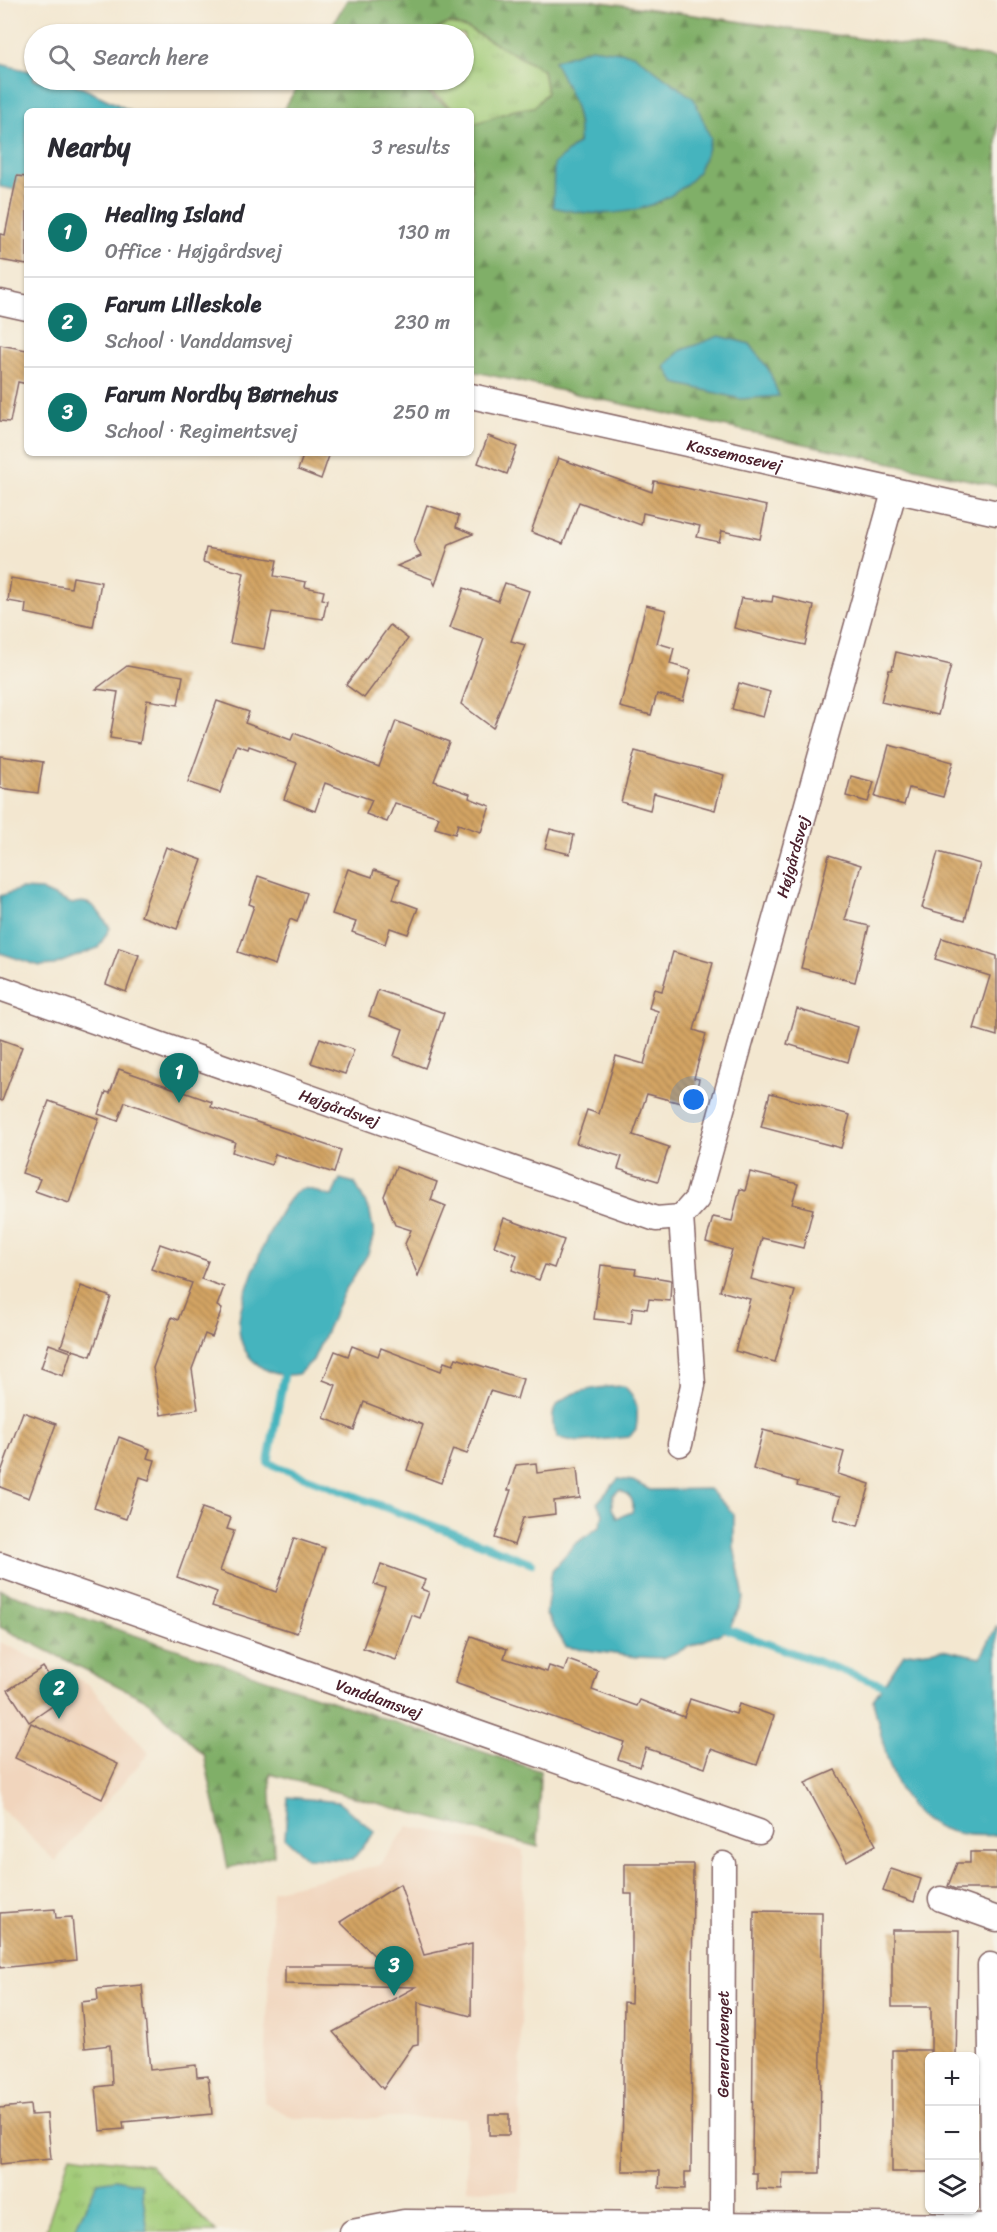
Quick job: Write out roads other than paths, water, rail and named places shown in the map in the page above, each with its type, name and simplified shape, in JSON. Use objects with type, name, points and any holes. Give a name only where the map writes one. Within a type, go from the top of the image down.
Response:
[{"type":"street","points":[[0,302],[24,307]]},
{"type":"street","name":"Kassemosevej","points":[[474,397],[894,492],[997,513]]},
{"type":"street","name":"Højgårdsvej","points":[[0,988],[656,1219],[681,1216],[697,1199],[894,492]]},
{"type":"street","points":[[680,1444],[693,1385],[681,1216]]},
{"type":"street","name":"Vanddamsvej","points":[[0,1565],[759,1832]]},
{"type":"street","name":"Generalvænget","points":[[722,2224],[723,1864]]},
{"type":"street","points":[[940,1899],[997,1919]]},
{"type":"street","points":[[352,2232],[404,2222],[611,2228],[722,2224],[995,2226],[990,1965]]},
{"type":"water","points":[[591,48],[633,54],[694,99],[711,139],[702,164],[694,177],[663,200],[646,207],[628,211],[590,213],[553,207],[554,164],[578,143],[579,132],[573,100],[554,61]]},
{"type":"water","points":[[0,64],[24,70],[24,90],[87,90],[125,108],[24,108],[24,191],[0,187]]},
{"type":"water","points":[[719,336],[750,344],[769,370],[779,396],[741,399],[675,383],[665,366],[680,351]]},
{"type":"water","points":[[21,889],[41,890],[72,904],[79,902],[90,905],[99,912],[110,928],[98,948],[54,965],[40,966],[0,953],[0,896]]},
{"type":"water","points":[[340,1179],[355,1183],[370,1212],[374,1234],[368,1254],[344,1292],[313,1360],[298,1374],[274,1373],[255,1362],[243,1344],[239,1321],[246,1291],[272,1228],[292,1196],[305,1188],[332,1196]]},
{"type":"water","points":[[624,1386],[635,1400],[637,1410],[636,1429],[629,1437],[579,1442],[558,1438],[553,1423],[554,1411],[560,1402],[584,1391]]},
{"type":"water","points":[[618,1479],[633,1481],[650,1490],[709,1489],[734,1514],[734,1547],[744,1598],[729,1630],[663,1658],[636,1657],[566,1647],[546,1614],[552,1570],[574,1545],[600,1526],[603,1514],[597,1503]],"holes":[[[620,1490],[629,1496],[633,1504],[632,1512],[617,1518],[612,1508],[613,1495]]]},
{"type":"water","points":[[997,1625],[997,1835],[965,1834],[940,1828],[920,1815],[905,1799],[894,1778],[886,1754],[873,1700],[904,1654],[942,1649],[981,1657]]},
{"type":"water","points":[[288,1797],[338,1802],[375,1832],[352,1860],[307,1858],[285,1838]]},
{"type":"water","points":[[116,2179],[141,2184],[148,2232],[73,2232],[98,2182]]},
{"type":"waterway","points":[[284,1376],[268,1463],[532,1563]]},
{"type":"waterway","points":[[729,1630],[883,1685]]},
{"type":"place","name":"Healing Island","points":[[179,1103]]},
{"type":"place","name":"Farum Lilleskole","points":[[59,1719]]},
{"type":"place","name":"Farum Nordby Børnehus","points":[[394,1996]]}]
